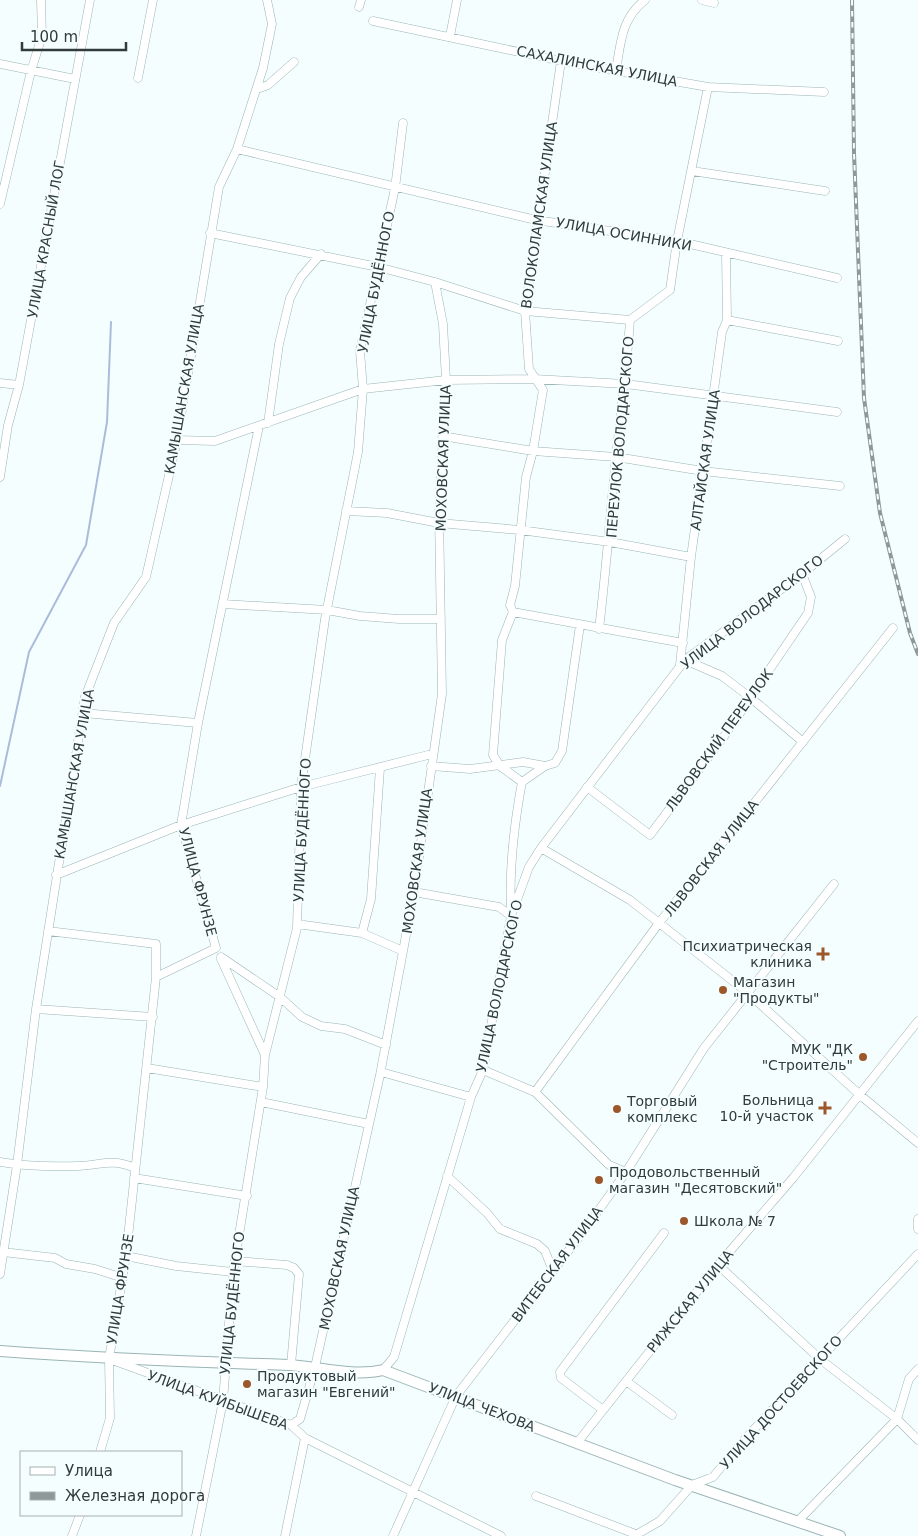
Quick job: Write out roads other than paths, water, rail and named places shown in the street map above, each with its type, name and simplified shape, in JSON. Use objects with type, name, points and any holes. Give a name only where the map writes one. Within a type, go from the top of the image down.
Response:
[{"type":"street","points":[[0,204],[31,70],[42,36],[40,0]]},
{"type":"street","name":"УЛИЦА КРАСНЫЙ ЛОГ","points":[[0,477],[8,425],[20,384],[90,0]]},
{"type":"street","points":[[138,78],[153,0]]},
{"type":"street","name":"КАМЫШАНСКАЯ УЛИЦА","points":[[0,1274],[17,1165],[36,1009],[85,697],[114,623],[146,577],[177,440],[219,187],[237,149],[257,89],[272,24],[267,0]]},
{"type":"street","points":[[450,36],[457,0]]},
{"type":"street","points":[[616,70],[623,32],[630,14],[645,0]]},
{"type":"street","points":[[702,0],[714,3]]},
{"type":"street","name":"САХАЛИНСКАЯ УЛИЦА","points":[[373,21],[561,61],[708,87],[824,92]]},
{"type":"street","name":"ВОЛОКОЛАМСКАЯ УЛИЦА","points":[[500,766],[493,755],[502,640],[513,612],[510,605],[515,586],[526,477],[533,452],[543,390],[529,369],[524,311],[561,61]]},
{"type":"street","points":[[257,89],[268,85],[294,62]]},
{"type":"street","points":[[0,64],[75,79]]},
{"type":"street","name":"ПЕРЕУЛОК ВОЛОДАРСКОГО","points":[[599,629],[610,542],[616,457],[626,384],[630,320],[670,290],[677,241],[708,87]]},
{"type":"street","name":"УЛИЦА БУДЁННОГО","points":[[196,1536],[223,1401],[233,1272],[238,1232],[247,1196],[261,1102],[265,1055],[297,924],[301,787],[327,610],[358,452],[363,389],[360,351],[396,188],[403,123]]},
{"type":"street","name":"УЛИЦА ОСИННИКИ","points":[[237,149],[536,220],[677,241],[726,254],[837,278]]},
{"type":"street","points":[[692,171],[825,191]]},
{"type":"street","points":[[210,233],[322,254],[378,267],[435,282],[524,311],[630,320]]},
{"type":"street","points":[[268,423],[279,344],[290,298],[301,277],[322,254]]},
{"type":"street","name":"АЛТАЙСКАЯ УЛИЦА","points":[[679,666],[691,557],[722,332],[727,320],[726,254]]},
{"type":"street","name":"МОХОВСКАЯ УЛИЦА","points":[[291,1425],[300,1419],[315,1367],[381,1072],[414,892],[432,754],[442,694],[439,523],[446,380],[444,324],[435,282]]},
{"type":"street","points":[[727,320],[838,341]]},
{"type":"street","points":[[177,440],[215,441],[363,389],[446,380],[534,378],[626,384],[837,412]]},
{"type":"street","points":[[0,383],[20,384]]},
{"type":"street","name":"УЛИЦА ФРУНЗЕ","points":[[100,1451],[110,1418],[109,1359],[126,1256],[156,977],[216,948],[182,825],[198,723],[259,426]]},
{"type":"street","points":[[442,436],[533,452],[616,457],[703,471],[840,486]]},
{"type":"street","points":[[346,512],[387,513],[439,523],[520,530],[610,542],[691,557]]},
{"type":"street","name":"УЛИЦА ВОЛОДАРСКОГО","points":[[383,1370],[394,1357],[471,1097],[483,1070],[511,916],[529,867],[541,848],[679,666],[802,574],[845,539]]},
{"type":"street","name":"ЛЬВОВСКИЙ ПЕРЕУЛОК","points":[[587,788],[650,835],[751,698],[808,612],[811,597],[802,574]]},
{"type":"street","points":[[223,604],[327,610],[360,616],[399,619],[441,619]]},
{"type":"street","points":[[513,612],[683,643]]},
{"type":"street","points":[[511,916],[509,875],[514,823],[522,782],[545,766],[555,763],[562,751],[580,625]]},
{"type":"street","name":"ЛЬВОВСКАЯ УЛИЦА","points":[[535,1092],[660,923],[893,628]]},
{"type":"street","points":[[685,660],[722,676],[803,742]]},
{"type":"street","points":[[82,713],[198,723]]},
{"type":"street","points":[[56,875],[182,825],[301,787],[432,754]]},
{"type":"street","points":[[431,766],[470,769],[523,762],[545,766]]},
{"type":"street","points":[[500,766],[522,782]]},
{"type":"street","points":[[362,933],[371,899],[380,768]]},
{"type":"street","points":[[541,848],[630,900],[660,923],[748,993],[860,1095],[918,1143]]},
{"type":"street","name":"ВИТЕБСКАЯ УЛИЦА","points":[[393,1536],[415,1491],[456,1396],[553,1271],[626,1172],[704,1048],[834,884]]},
{"type":"street","points":[[414,892],[499,907],[511,916]]},
{"type":"street","points":[[297,924],[362,933],[403,952]]},
{"type":"street","points":[[48,931],[156,944],[156,977]]},
{"type":"street","points":[[216,948],[265,1055]]},
{"type":"street","points":[[221,957],[280,997],[302,1017],[321,1026],[345,1029],[386,1045]]},
{"type":"street","points":[[36,1009],[153,1017]]},
{"type":"street","name":"РИЖСКАЯ УЛИЦА","points":[[577,1443],[718,1265],[860,1095],[918,1021]]},
{"type":"street","points":[[147,1068],[263,1087]]},
{"type":"street","points":[[483,1070],[535,1092],[609,1165],[626,1172]]},
{"type":"street","points":[[381,1072],[471,1097]]},
{"type":"street","points":[[261,1102],[369,1124]]},
{"type":"street","points":[[0,1162],[17,1165],[76,1166],[121,1162],[135,1168]]},
{"type":"street","points":[[447,1176],[487,1213],[500,1229],[537,1244],[545,1251],[553,1271]]},
{"type":"street","points":[[134,1178],[247,1196]]},
{"type":"street","points":[[918,1219],[918,1229]]},
{"type":"street","points":[[603,1410],[561,1378],[560,1372],[664,1233]]},
{"type":"street","points":[[3,1252],[56,1258],[66,1264],[95,1269],[123,1278]]},
{"type":"street","name":"УЛИЦА ДОСТОЕВСКОГО","points":[[637,1535],[660,1522],[692,1485],[712,1477],[918,1254]]},
{"type":"street","points":[[126,1256],[176,1266],[233,1272]]},
{"type":"street","points":[[235,1261],[287,1265],[294,1268],[299,1274],[291,1365]]},
{"type":"street","points":[[718,1265],[820,1359],[898,1419],[918,1440]]},
{"type":"street","name":"УЛИЦА КУЙБЫШЕВА","points":[[0,1351],[109,1359],[291,1425],[305,1438],[415,1491],[501,1536]]},
{"type":"street","name":"УЛИЦА ЧЕХОВА","points":[[109,1359],[291,1365],[368,1373],[383,1370],[692,1485],[840,1536]]},
{"type":"street","points":[[798,1521],[898,1419],[909,1379],[918,1369]]},
{"type":"street","points":[[626,1380],[672,1415]]},
{"type":"street","points":[[285,1536],[305,1438]]},
{"type":"street","points":[[536,1496],[637,1535]]},
{"type":"street","points":[[72,1536],[80,1516]]},
{"type":"waterway","points":[[0,786],[29,652],[86,545],[107,422],[111,322]]},
{"type":"railway","points":[[852,0],[854,153],[864,398],[880,513],[910,633],[918,654]]},
{"type":"place","name":"Психиатрическая клиника","points":[[823,954]]},
{"type":"place","name":"Магазин \"Продукты\"","points":[[723,990]]},
{"type":"place","name":"МУК \"ДК \"Строитель\"","points":[[863,1057]]},
{"type":"place","name":"Больница 10-й участок","points":[[825,1108]]},
{"type":"place","name":"Торговый комплекс","points":[[617,1109]]},
{"type":"place","name":"Продовольственный магазин \"Деcятовский\"","points":[[599,1180]]},
{"type":"place","name":"Школа № 7","points":[[684,1221]]},
{"type":"place","name":"Продуктовый магазин \"Евгений\"","points":[[247,1384]]}]
